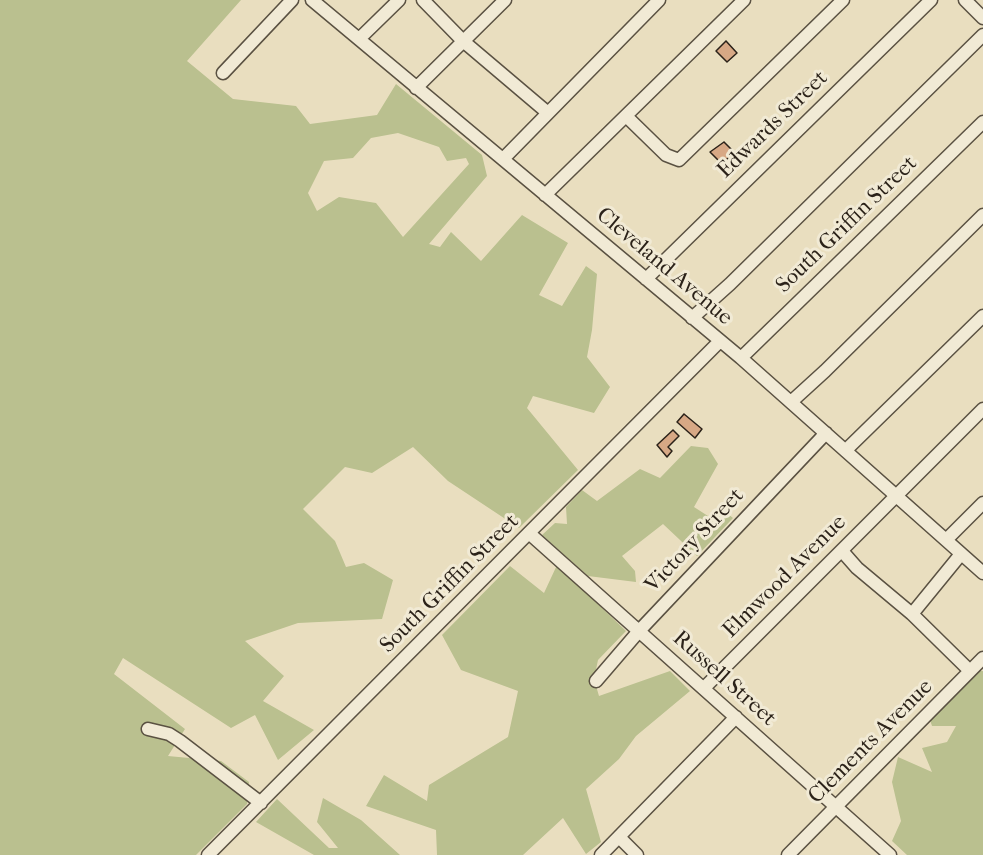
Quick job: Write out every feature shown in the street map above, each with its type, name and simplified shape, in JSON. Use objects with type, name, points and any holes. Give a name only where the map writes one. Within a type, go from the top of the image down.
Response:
[{"type":"street","points":[[223,73],[292,0]]},
{"type":"street","name":"Cleveland Avenue","points":[[312,0],[741,358],[983,573]]},
{"type":"street","points":[[359,39],[399,0]]},
{"type":"street","points":[[423,0],[463,41],[548,113]]},
{"type":"street","points":[[416,88],[505,0]]},
{"type":"street","points":[[503,159],[658,0]]},
{"type":"street","points":[[545,195],[744,0]]},
{"type":"street","points":[[626,116],[666,155],[679,160],[843,0]]},
{"type":"street","name":"Edwards Street","points":[[646,279],[930,0]]},
{"type":"street","points":[[965,0],[983,18]]},
{"type":"street","points":[[692,318],[730,284],[983,35]]},
{"type":"street","name":"South Griffin Street","points":[[741,358],[983,122]]},
{"type":"street","points":[[791,402],[983,215]]},
{"type":"street","points":[[846,450],[983,316]]},
{"type":"street","name":"South Griffin Street","points":[[215,852],[720,341]]},
{"type":"street","name":"Elmwood Avenue","points":[[704,688],[983,409]]},
{"type":"street","name":"Victory Street","points":[[596,681],[639,631],[826,433]]},
{"type":"street","points":[[946,540],[983,503]]},
{"type":"street","name":"Russell Street","points":[[530,534],[890,855]]},
{"type":"street","points":[[842,551],[857,568],[912,614],[970,671]]},
{"type":"street","points":[[912,614],[962,554]]},
{"type":"street","name":"Clements Avenue","points":[[788,855],[983,658]]},
{"type":"street","points":[[601,855],[736,717]]},
{"type":"street","points":[[148,729],[169,734],[180,741],[261,803]]},
{"type":"street","points":[[619,837],[637,855]]},
{"type":"green space","points":[[0,0],[241,0],[187,61],[233,99],[296,106],[310,124],[377,115],[396,84],[482,155],[487,176],[429,244],[440,247],[451,232],[481,261],[522,215],[568,243],[539,295],[562,306],[586,266],[597,274],[587,357],[610,387],[594,413],[533,396],[527,408],[578,470],[519,528],[448,481],[413,447],[372,473],[345,467],[303,509],[335,541],[346,567],[364,563],[393,580],[382,619],[298,623],[245,641],[284,676],[263,701],[314,730],[278,760],[255,715],[231,728],[123,658],[114,674],[185,729],[168,756],[221,761],[249,782],[247,804],[196,855],[0,855]],"holes":[[[398,133],[439,147],[447,161],[466,158],[469,164],[403,237],[376,203],[339,197],[317,211],[308,193],[324,161],[353,158],[371,138]]]},
{"type":"green space","points":[[691,446],[708,448],[718,464],[694,507],[708,516],[723,510],[733,518],[697,556],[663,524],[622,556],[635,571],[636,582],[588,576],[542,535],[555,523],[567,524],[566,507],[582,490],[597,501],[640,469],[660,478]]},
{"type":"green space","points":[[557,565],[626,631],[598,660],[594,679],[599,696],[670,671],[690,691],[636,736],[619,759],[586,789],[601,842],[586,854],[563,818],[523,855],[437,855],[436,830],[366,806],[384,775],[427,801],[429,785],[508,737],[518,691],[461,670],[442,635],[510,566],[544,593]]},
{"type":"green space","points":[[980,671],[983,671],[983,855],[907,855],[892,841],[901,821],[892,782],[898,757],[932,772],[922,748],[947,742],[956,726],[932,726],[930,720]]},
{"type":"green space","points":[[323,798],[361,820],[400,855],[314,855],[256,822],[277,799],[329,848],[338,848],[317,822]]},
{"type":"building","points":[[726,41],[737,53],[727,62],[716,51]]},
{"type":"building","points":[[724,142],[734,152],[722,164],[710,152]]},
{"type":"building","points":[[684,414],[702,429],[695,438],[677,422]]},
{"type":"building","points":[[673,430],[679,436],[668,447],[672,451],[667,457],[657,445]]}]
